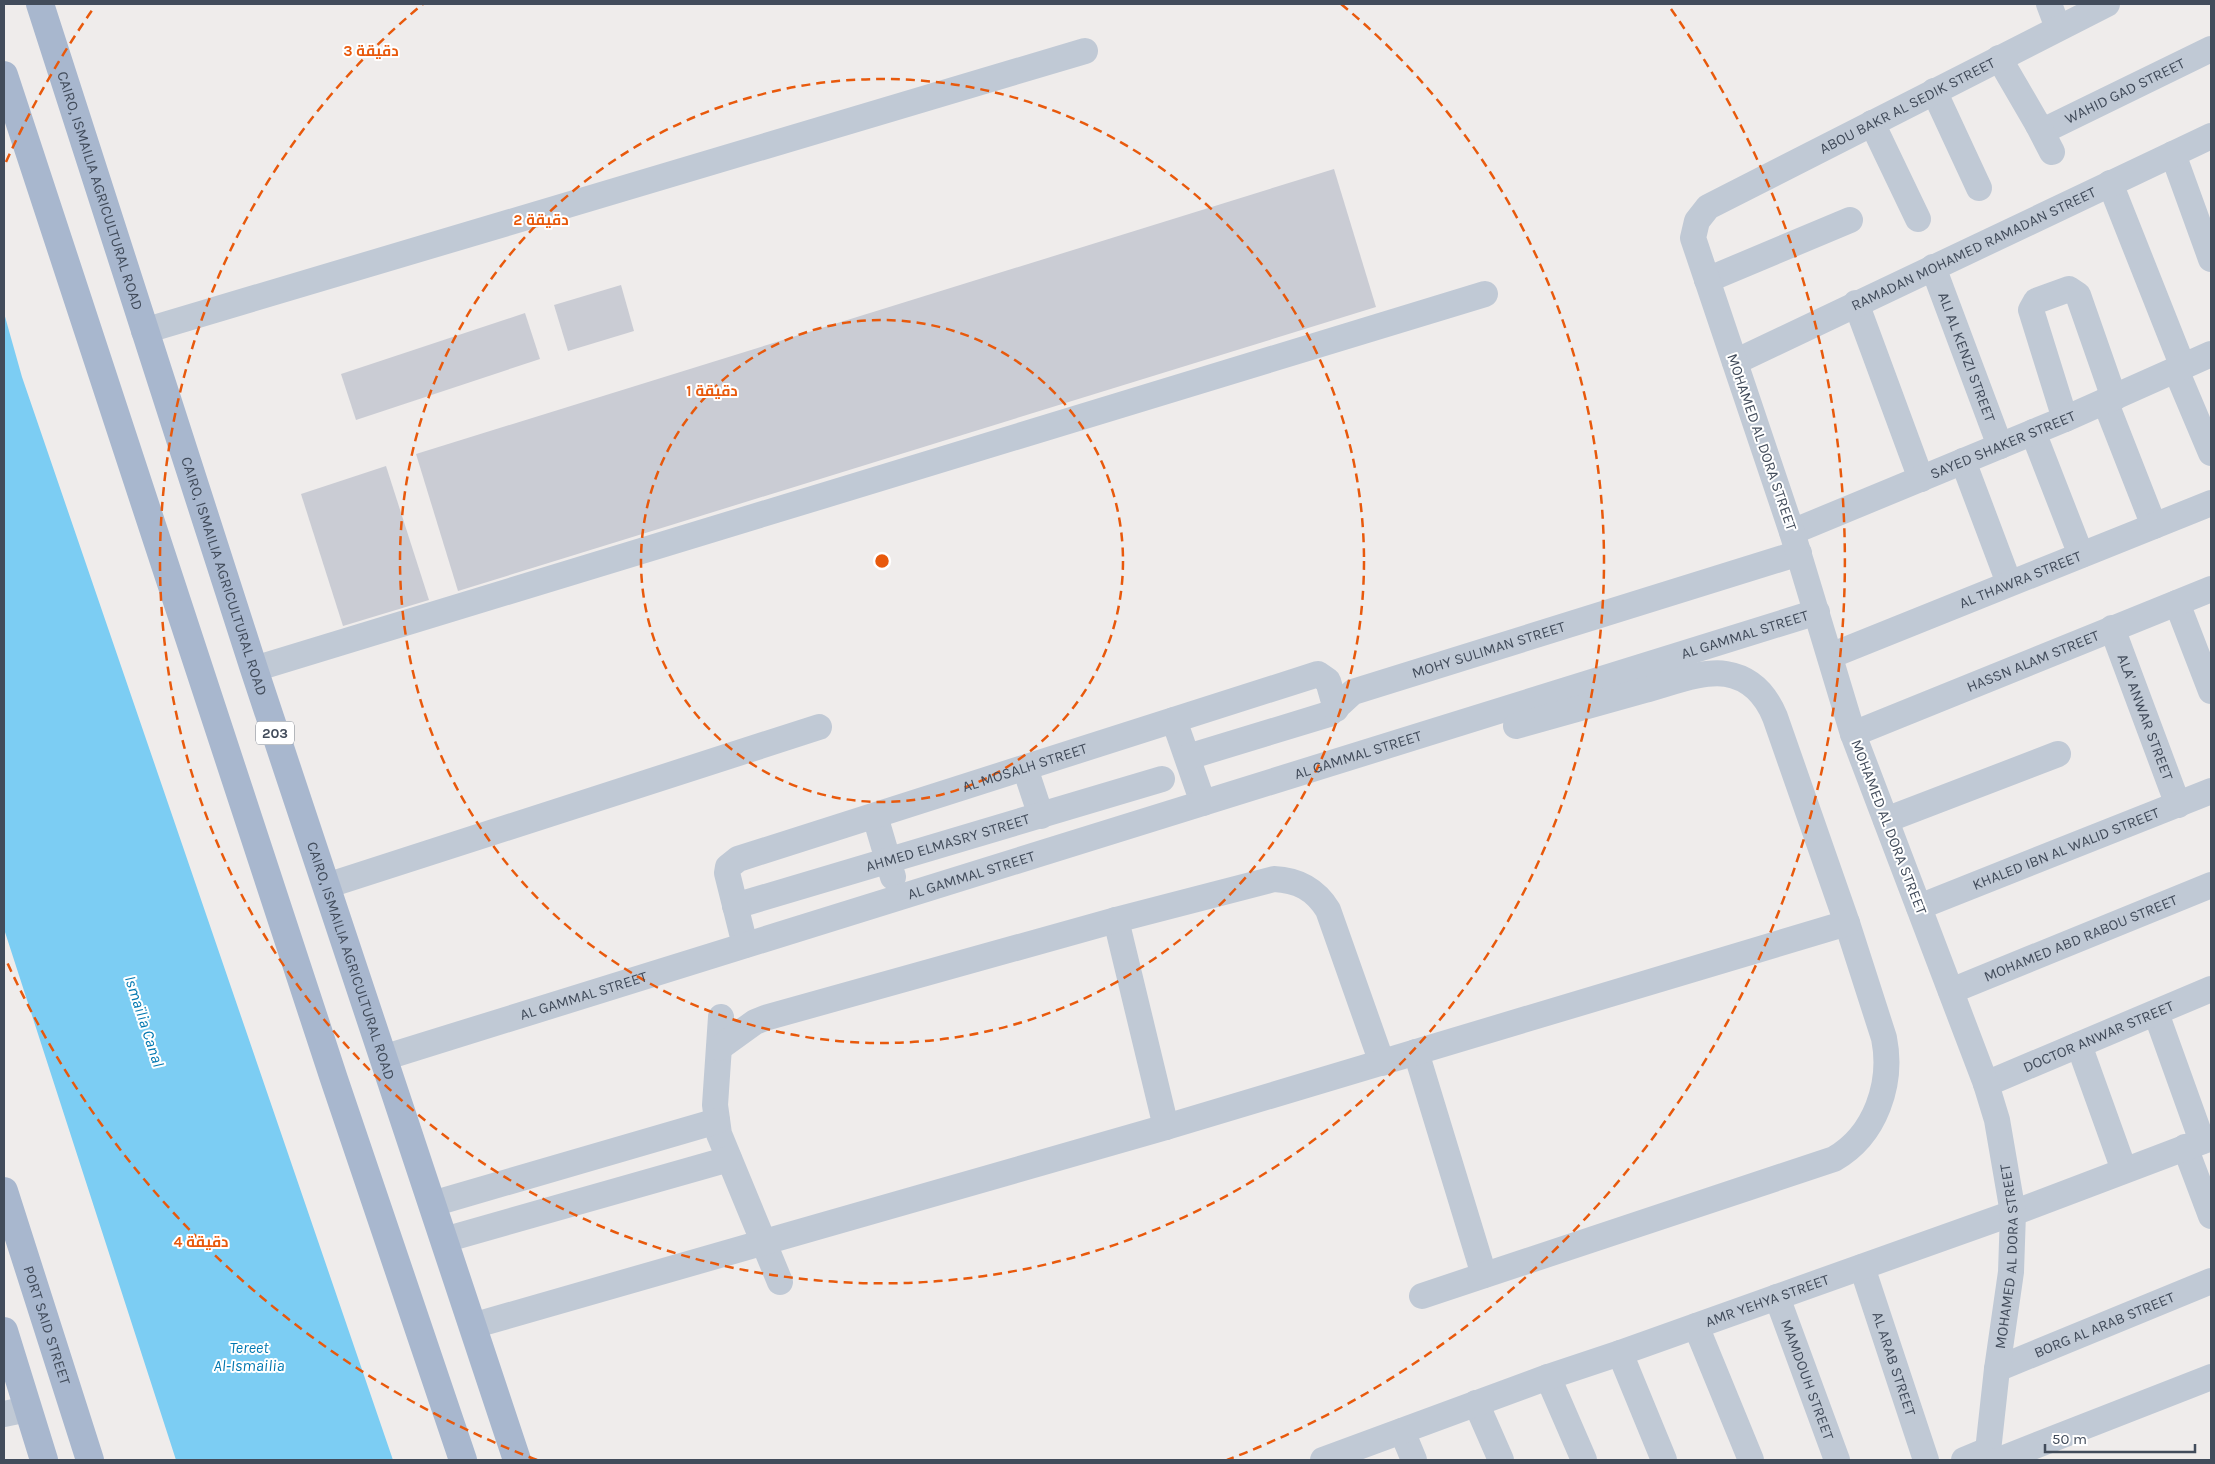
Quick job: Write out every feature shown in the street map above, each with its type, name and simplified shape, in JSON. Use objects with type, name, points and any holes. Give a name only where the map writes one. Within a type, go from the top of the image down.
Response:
[{"type":"main road","name":"CAIRO, ISMAILIA AGRICULTURAL ROAD","points":[[40,4],[254,669],[517,1460]]},
{"type":"main road","points":[[4,75],[334,1079],[463,1460]]},
{"type":"main road","name":"PORT SAID STREET","points":[[4,1191],[90,1460]]},
{"type":"main road","points":[[4,1331],[16,1411],[44,1460]]},
{"type":"street","points":[[2049,4],[2058,28]]},
{"type":"street","name":"ABOU BAKR AL SEDIK STREET","points":[[1708,207],[2107,4]]},
{"type":"street","name":"WAHID GAD STREET","points":[[2038,125],[2047,129],[2211,49]]},
{"type":"street","points":[[144,331],[1085,50]]},
{"type":"street","points":[[1999,58],[2052,152]]},
{"type":"street","points":[[1934,91],[1979,188]]},
{"type":"street","points":[[1872,123],[1918,219]]},
{"type":"street","name":"RAMADAN MOHAMED RAMADAN STREET","points":[[1735,362],[2211,136]]},
{"type":"street","points":[[2173,154],[2211,259]]},
{"type":"street","points":[[2110,183],[2211,454]]},
{"type":"street","name":"MOHAMED AL DORA STREET","points":[[1708,207],[1697,221],[1693,238],[1795,543],[1854,734],[1986,1084],[1997,1120],[2013,1213],[2010,1272],[1997,1369],[1991,1457]]},
{"type":"street","points":[[1707,280],[1850,220]]},
{"type":"street","name":"ALI AL KENZI STREET","points":[[1932,267],[2000,446]]},
{"type":"street","points":[[2066,419],[2031,310],[2036,301],[2069,289],[2078,295],[2109,399],[2154,526]]},
{"type":"street","points":[[254,669],[1485,294]]},
{"type":"street","points":[[1856,303],[1921,479]]},
{"type":"street","name":"SAYED SHAKER STREET","points":[[1795,543],[1921,479],[2066,419],[2211,354]]},
{"type":"street","points":[[2033,432],[2082,554]]},
{"type":"street","points":[[1964,461],[2009,584]]},
{"type":"street","name":"AL THAWRA STREET","points":[[1830,656],[2211,503]]},
{"type":"street","name":"MOHY SULIMAN STREET","points":[[1188,757],[1320,717],[1336,709],[1346,697],[1354,692],[1795,543]]},
{"type":"street","name":"HASSN ALAM STREET","points":[[1854,734],[2211,589]]},
{"type":"street","points":[[2177,603],[2211,691]]},
{"type":"street","name":"AL GAMMAL STREET","points":[[383,1058],[1816,612]]},
{"type":"street","name":"ALA' ANWAR STREET","points":[[2112,628],[2178,805]]},
{"type":"street","points":[[1422,1296],[1834,1160],[1852,1148],[1866,1132],[1881,1097],[1887,1068],[1884,1038],[1847,923],[1776,717],[1765,696],[1747,681],[1737,676],[1714,673],[1677,681],[1516,726]]},
{"type":"street","name":"AL MOSALH STREET","points":[[746,945],[734,906],[727,873],[728,867],[732,862],[1318,674],[1328,681],[1336,709]]},
{"type":"street","points":[[1174,720],[1203,803]]},
{"type":"street","points":[[326,886],[819,726]]},
{"type":"street","points":[[1886,820],[2058,754]]},
{"type":"street","points":[[1025,768],[1041,816]]},
{"type":"street","name":"AHMED ELMASRY STREET","points":[[734,906],[888,862],[1162,778]]},
{"type":"street","name":"KHALED IBN AL WALID STREET","points":[[1919,907],[2211,791]]},
{"type":"street","name":"AL GAMMAL STREET","points":[[875,816],[899,897]]},
{"type":"street","points":[[964,839],[973,874]]},
{"type":"street","points":[[719,1048],[755,1022],[765,1018],[1116,920],[1274,879],[1306,886],[1322,900],[1328,910],[1382,1063]]},
{"type":"street","name":"MOHAMED ABD RABOU STREET","points":[[1951,991],[2211,885]]},
{"type":"street","points":[[1116,920],[1166,1127]]},
{"type":"street","points":[[472,1326],[1166,1127],[1847,923]]},
{"type":"street","name":"DOCTOR ANWAR STREET","points":[[1986,1084],[2211,989]]},
{"type":"street","points":[[2156,1013],[2200,1142],[2211,1216]]},
{"type":"street","points":[[720,1017],[715,1105],[716,1121],[729,1159],[780,1282]]},
{"type":"street","points":[[2078,1045],[2124,1170]]},
{"type":"street","points":[[1416,1052],[1484,1275]]},
{"type":"street","points":[[432,1204],[716,1121]]},
{"type":"street","name":"AMR YEHYA STREET","points":[[1323,1460],[1476,1402],[1620,1353],[2013,1213],[2200,1142]]},
{"type":"street","points":[[444,1240],[729,1159]]},
{"type":"street","name":"AL ARAB STREET","points":[[1862,1267],[1926,1460]]},
{"type":"street","name":"BORG AL ARAB STREET","points":[[1997,1369],[2211,1281]]},
{"type":"street","name":"MAMDOUH STREET","points":[[1777,1297],[1837,1460]]},
{"type":"street","points":[[1696,1326],[1751,1460]]},
{"type":"street","points":[[1620,1353],[1664,1460]]},
{"type":"street","points":[[1548,1377],[1584,1460]]},
{"type":"street","points":[[1964,1460],[1991,1457],[2211,1377]]},
{"type":"street","points":[[1476,1402],[1501,1460]]},
{"type":"street","points":[[1402,1431],[1414,1460]]},
{"type":"water","name":"Tereet Al-Ismailia","points":[[4,313],[22,377],[393,1460],[176,1460],[4,929]]},
{"type":"building","points":[[1334,169],[1376,307],[458,591],[416,454]]},
{"type":"building","points":[[621,285],[634,331],[568,351],[554,305]]},
{"type":"building","points":[[525,313],[540,359],[356,420],[341,374]]},
{"type":"building","points":[[386,466],[429,600],[343,626],[301,494]]},
{"type":"water label","name":"Ismaïlia Canal","points":[[145,1021]]}]
